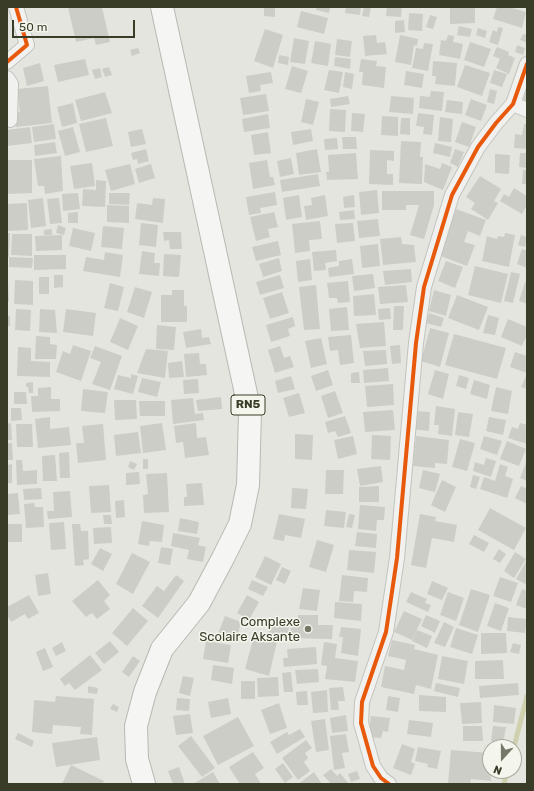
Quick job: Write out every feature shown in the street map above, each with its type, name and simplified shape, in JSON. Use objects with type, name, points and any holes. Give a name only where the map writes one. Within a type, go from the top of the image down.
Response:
[{"type":"highway","name":"RN5","points":[[144,784],[137,759],[136,726],[146,692],[162,649],[199,603],[240,524],[248,485],[250,412],[162,7]]},
{"type":"street","points":[[7,62],[27,45],[16,7]]},
{"type":"street","points":[[389,784],[381,778],[372,766],[361,723],[362,702],[380,654],[390,610],[397,558],[416,343],[424,287],[452,196],[478,147],[513,104],[527,64]]},
{"type":"street","points":[[7,78],[11,84],[10,120]]},
{"type":"street","points":[[513,104],[527,110]]},
{"type":"building","points":[[68,7],[102,7],[110,42],[96,45],[94,38],[76,42]]},
{"type":"building","points":[[264,7],[275,7],[275,17],[264,16]]},
{"type":"building","points":[[317,7],[330,7],[329,13],[316,10]]},
{"type":"building","points":[[346,7],[361,7],[360,15],[345,13]]},
{"type":"building","points":[[364,7],[371,7],[369,17],[362,16]]},
{"type":"building","points":[[387,7],[402,7],[401,17],[386,16]]},
{"type":"building","points":[[450,7],[475,7],[475,23],[450,24]]},
{"type":"building","points":[[497,7],[509,7],[526,12],[522,28],[493,19]]},
{"type":"building","points":[[301,11],[328,18],[324,34],[297,27]]},
{"type":"building","points":[[409,13],[423,14],[422,31],[408,30]]},
{"type":"building","points":[[430,15],[437,17],[433,29],[426,27]]},
{"type":"building","points":[[404,20],[405,32],[395,33],[395,21]]},
{"type":"building","points":[[459,26],[472,29],[470,37],[457,35]]},
{"type":"building","points":[[498,27],[503,28],[498,45],[489,42],[493,30],[497,32]]},
{"type":"building","points":[[478,28],[487,31],[485,38],[476,35]]},
{"type":"building","points":[[265,29],[283,35],[273,68],[254,61]]},
{"type":"building","points":[[523,34],[527,35],[527,43],[520,40]]},
{"type":"building","points":[[376,35],[377,43],[385,42],[387,54],[365,56],[363,36]]},
{"type":"building","points":[[400,35],[418,39],[417,46],[414,45],[411,65],[395,62]]},
{"type":"building","points":[[448,35],[454,36],[453,42],[463,44],[460,59],[439,55],[441,40],[446,41]]},
{"type":"building","points":[[294,38],[309,41],[305,64],[290,62]]},
{"type":"building","points":[[337,39],[352,41],[350,57],[335,55]]},
{"type":"building","points":[[315,41],[331,44],[328,66],[311,63]]},
{"type":"building","points":[[470,42],[491,49],[484,67],[464,60]]},
{"type":"building","points":[[424,43],[433,44],[428,71],[412,68],[416,48],[423,49]]},
{"type":"building","points":[[517,45],[525,48],[523,55],[515,52]]},
{"type":"building","points":[[497,47],[509,52],[508,55],[515,58],[509,74],[496,68],[500,59],[493,56]]},
{"type":"building","points":[[138,48],[140,53],[132,56],[130,50]]},
{"type":"building","points":[[279,55],[289,57],[288,65],[278,63]]},
{"type":"building","points":[[335,57],[351,59],[350,69],[334,66]]},
{"type":"building","points":[[85,59],[89,75],[58,82],[54,65]]},
{"type":"building","points":[[361,59],[377,61],[376,66],[386,67],[384,88],[362,85],[363,72],[359,72]]},
{"type":"building","points":[[433,61],[457,63],[455,86],[435,84],[436,76],[432,76]]},
{"type":"building","points":[[40,63],[44,81],[27,86],[23,68]]},
{"type":"building","points":[[465,65],[490,73],[482,96],[457,87]]},
{"type":"building","points":[[292,66],[308,71],[301,93],[285,89]]},
{"type":"building","points":[[109,67],[112,75],[105,77],[102,69]]},
{"type":"building","points":[[100,68],[102,77],[95,79],[92,70]]},
{"type":"building","points":[[329,70],[343,72],[339,93],[324,90]]},
{"type":"building","points":[[494,70],[507,74],[502,87],[490,83]]},
{"type":"building","points":[[406,71],[424,74],[422,88],[404,85]]},
{"type":"building","points":[[271,72],[273,83],[260,85],[261,91],[249,93],[246,76]]},
{"type":"building","points":[[345,72],[354,74],[352,89],[343,87]]},
{"type":"building","points":[[48,86],[52,123],[16,127],[15,112],[20,112],[17,89]]},
{"type":"building","points":[[527,87],[527,105],[522,104]]},
{"type":"building","points":[[490,89],[497,91],[494,104],[487,102]]},
{"type":"building","points":[[431,91],[444,92],[442,111],[419,108],[420,96],[430,97]]},
{"type":"building","points":[[105,92],[112,113],[81,121],[75,100]]},
{"type":"building","points":[[266,94],[269,111],[243,115],[240,98]]},
{"type":"building","points":[[348,96],[350,104],[331,107],[330,99]]},
{"type":"building","points":[[391,96],[414,98],[413,114],[389,112]]},
{"type":"building","points":[[306,99],[319,102],[313,125],[301,122]]},
{"type":"building","points":[[471,99],[487,105],[481,121],[465,115]]},
{"type":"building","points":[[447,100],[463,102],[462,114],[445,112]]},
{"type":"building","points":[[73,103],[77,123],[62,127],[57,107]]},
{"type":"building","points":[[330,109],[346,110],[345,132],[329,131]]},
{"type":"building","points":[[352,113],[365,114],[363,132],[351,131]]},
{"type":"building","points":[[418,113],[434,115],[432,135],[423,134],[424,127],[416,126]]},
{"type":"building","points":[[268,114],[270,128],[244,132],[242,119]]},
{"type":"building","points":[[382,116],[398,117],[398,136],[381,135]]},
{"type":"building","points":[[440,117],[453,119],[451,142],[438,141]]},
{"type":"building","points":[[106,118],[113,146],[86,152],[79,124]]},
{"type":"building","points":[[401,118],[410,118],[410,135],[400,134]]},
{"type":"building","points":[[462,122],[476,127],[469,147],[455,142]]},
{"type":"building","points":[[54,124],[56,139],[34,142],[32,127]]},
{"type":"building","points":[[524,124],[527,124],[527,149],[514,148],[515,134],[522,135]]},
{"type":"building","points":[[30,127],[32,143],[7,146],[7,130]]},
{"type":"building","points":[[73,127],[80,152],[65,156],[58,131]]},
{"type":"building","points":[[142,129],[146,144],[131,147],[128,132]]},
{"type":"building","points":[[311,129],[313,141],[293,145],[291,132]]},
{"type":"building","points":[[268,132],[271,153],[254,155],[251,135]]},
{"type":"building","points":[[342,137],[356,137],[357,149],[343,149]]},
{"type":"building","points":[[337,138],[338,149],[325,150],[324,139]]},
{"type":"building","points":[[401,141],[421,142],[420,157],[423,157],[422,184],[399,183]]},
{"type":"building","points":[[55,142],[57,153],[35,156],[34,145]]},
{"type":"building","points":[[435,143],[452,147],[450,157],[433,153]]},
{"type":"building","points":[[146,149],[149,161],[138,164],[137,159],[133,160],[131,153]]},
{"type":"building","points":[[317,149],[321,172],[299,175],[296,153]]},
{"type":"building","points":[[455,149],[464,152],[458,167],[450,163]]},
{"type":"building","points":[[370,150],[394,151],[394,161],[387,160],[387,174],[393,174],[393,185],[369,184]]},
{"type":"building","points":[[356,153],[358,179],[327,180],[326,172],[329,172],[328,155]]},
{"type":"building","points":[[520,153],[527,153],[527,168],[519,167]]},
{"type":"building","points":[[495,154],[510,155],[509,174],[495,173]]},
{"type":"building","points":[[61,156],[63,191],[45,194],[44,186],[38,186],[34,159]]},
{"type":"building","points":[[291,158],[294,174],[280,177],[277,161]]},
{"type":"building","points":[[7,160],[32,160],[32,193],[7,194]]},
{"type":"building","points":[[267,160],[270,177],[273,177],[275,185],[253,189],[249,163]]},
{"type":"building","points":[[92,163],[95,186],[74,189],[70,166]]},
{"type":"building","points":[[442,163],[452,167],[443,190],[424,182],[425,164],[440,169]]},
{"type":"building","points":[[130,164],[135,184],[111,191],[105,170]]},
{"type":"building","points":[[151,164],[155,178],[139,183],[135,169]]},
{"type":"building","points":[[523,170],[527,170],[527,184],[522,184]]},
{"type":"building","points":[[318,174],[320,186],[282,192],[280,180]]},
{"type":"building","points":[[480,176],[501,189],[494,201],[498,203],[488,220],[471,209],[475,203],[466,197]]},
{"type":"building","points":[[96,180],[106,181],[105,207],[82,206],[83,189],[96,190]]},
{"type":"building","points":[[514,188],[527,196],[527,205],[522,214],[500,201],[504,194],[509,197]]},
{"type":"building","points":[[377,190],[379,213],[361,215],[359,192]]},
{"type":"building","points":[[382,191],[434,191],[434,205],[424,239],[410,235],[419,205],[406,205],[406,210],[382,210]]},
{"type":"building","points":[[275,192],[277,205],[260,208],[261,213],[249,215],[246,197]]},
{"type":"building","points":[[78,193],[80,209],[63,211],[62,194]]},
{"type":"building","points":[[109,193],[130,193],[129,205],[109,204]]},
{"type":"building","points":[[299,195],[302,217],[286,220],[283,198]]},
{"type":"building","points":[[325,195],[328,216],[306,220],[304,206],[312,205],[311,198]]},
{"type":"building","points":[[354,195],[355,207],[344,208],[343,197]]},
{"type":"building","points":[[43,198],[46,226],[31,228],[28,200]]},
{"type":"building","points":[[59,198],[62,223],[50,224],[47,199]]},
{"type":"building","points":[[153,198],[165,199],[163,223],[135,219],[137,203],[152,205]]},
{"type":"building","points":[[27,203],[28,230],[7,231],[7,204]]},
{"type":"building","points":[[107,205],[129,206],[129,223],[107,222]]},
{"type":"building","points":[[456,209],[486,220],[480,236],[468,231],[464,242],[475,245],[467,266],[438,255]]},
{"type":"building","points":[[354,210],[355,219],[340,220],[339,212]]},
{"type":"building","points":[[78,212],[78,223],[68,223],[68,213]]},
{"type":"building","points":[[274,212],[278,227],[268,229],[270,237],[256,241],[250,217]]},
{"type":"building","points":[[378,219],[380,236],[359,238],[357,221]]},
{"type":"building","points":[[320,221],[322,239],[309,240],[310,251],[295,253],[292,224]]},
{"type":"building","points":[[141,223],[158,225],[156,247],[139,245]]},
{"type":"building","points":[[353,223],[355,241],[337,243],[335,224]]},
{"type":"building","points":[[58,225],[66,228],[64,235],[56,233]]},
{"type":"building","points":[[103,226],[124,228],[122,249],[101,247]]},
{"type":"building","points":[[73,228],[95,233],[91,251],[69,246]]},
{"type":"building","points":[[52,229],[52,235],[44,235],[44,230]]},
{"type":"building","points":[[163,232],[181,232],[182,249],[170,249],[169,240],[164,241]]},
{"type":"building","points":[[7,233],[10,233],[9,257],[7,257]]},
{"type":"building","points":[[505,233],[515,235],[509,267],[482,261],[487,236],[497,239],[498,236],[504,237]]},
{"type":"building","points":[[12,234],[32,234],[32,256],[11,255]]},
{"type":"building","points":[[62,235],[62,250],[36,251],[35,236]]},
{"type":"building","points":[[521,235],[527,237],[525,247],[518,245]]},
{"type":"building","points":[[401,237],[402,244],[414,245],[416,262],[383,265],[380,239]]},
{"type":"building","points":[[278,241],[281,255],[256,261],[252,247]]},
{"type":"building","points":[[378,244],[380,266],[362,268],[360,246]]},
{"type":"building","points":[[522,249],[527,251],[527,268],[517,264]]},
{"type":"building","points":[[336,250],[337,261],[325,263],[326,270],[314,271],[312,252]]},
{"type":"building","points":[[142,251],[155,253],[154,263],[160,263],[159,276],[139,274]]},
{"type":"building","points":[[105,252],[123,255],[120,277],[83,271],[86,257],[104,260]]},
{"type":"building","points":[[164,254],[181,255],[179,277],[163,276]]},
{"type":"building","points":[[34,255],[66,255],[66,269],[34,270]]},
{"type":"building","points":[[9,257],[33,258],[32,268],[9,267]]},
{"type":"building","points":[[279,258],[282,271],[263,277],[259,264]]},
{"type":"building","points":[[310,259],[312,280],[298,282],[296,261]]},
{"type":"building","points":[[352,259],[354,274],[329,277],[328,268],[339,266],[339,261]]},
{"type":"building","points":[[446,261],[463,267],[455,288],[438,281]]},
{"type":"building","points":[[475,266],[508,274],[501,303],[468,295]]},
{"type":"building","points":[[411,269],[412,282],[385,285],[383,271]]},
{"type":"building","points":[[511,272],[520,274],[513,303],[504,301]]},
{"type":"building","points":[[373,274],[375,288],[354,291],[352,276]]},
{"type":"building","points":[[54,275],[63,275],[63,287],[54,288]]},
{"type":"building","points":[[280,275],[284,288],[260,295],[256,282]]},
{"type":"building","points":[[39,277],[49,277],[49,294],[39,294]]},
{"type":"building","points":[[8,280],[9,302],[7,302]]},
{"type":"building","points":[[15,280],[33,281],[33,305],[14,304]]},
{"type":"building","points":[[348,281],[350,302],[338,303],[337,298],[329,298],[327,283]]},
{"type":"building","points":[[525,282],[527,283],[527,304],[519,301]]},
{"type":"building","points":[[110,283],[124,287],[118,311],[104,308]]},
{"type":"building","points":[[316,285],[320,329],[304,330],[299,287]]},
{"type":"building","points":[[406,285],[408,302],[380,304],[378,287]]},
{"type":"building","points":[[135,287],[152,292],[144,318],[127,312]]},
{"type":"building","points":[[172,290],[184,290],[184,306],[187,306],[187,322],[161,322],[161,295],[172,295]]},
{"type":"building","points":[[434,290],[451,295],[446,316],[429,311]]},
{"type":"building","points":[[282,292],[289,313],[270,319],[263,298]]},
{"type":"building","points":[[374,294],[376,315],[354,316],[353,296]]},
{"type":"building","points":[[457,295],[488,307],[479,330],[448,318]]},
{"type":"building","points":[[394,306],[404,306],[403,330],[393,330]]},
{"type":"building","points":[[347,307],[349,330],[331,331],[329,309]]},
{"type":"building","points":[[390,308],[391,319],[379,320],[378,309]]},
{"type":"building","points":[[16,309],[31,310],[30,331],[15,330]]},
{"type":"building","points":[[40,309],[55,310],[57,333],[39,332]]},
{"type":"building","points":[[66,309],[96,313],[93,336],[63,332]]},
{"type":"building","points":[[429,313],[444,318],[441,327],[426,323]]},
{"type":"building","points":[[488,315],[499,318],[495,335],[483,333]]},
{"type":"building","points":[[7,316],[10,316],[10,326],[7,326]]},
{"type":"building","points":[[293,317],[295,326],[288,329],[290,336],[271,342],[266,325]]},
{"type":"building","points":[[120,318],[138,326],[128,350],[110,342]]},
{"type":"building","points":[[508,319],[527,327],[527,335],[522,346],[501,337]]},
{"type":"building","points":[[384,322],[386,346],[360,348],[356,324]]},
{"type":"building","points":[[157,325],[176,327],[174,350],[156,349]]},
{"type":"building","points":[[430,328],[449,333],[440,367],[421,361]]},
{"type":"building","points":[[201,329],[202,338],[209,337],[211,344],[186,348],[183,332]]},
{"type":"building","points":[[454,334],[506,348],[497,379],[445,365]]},
{"type":"building","points":[[351,335],[354,363],[340,365],[338,350],[330,351],[328,337]]},
{"type":"building","points":[[36,336],[50,337],[50,344],[57,345],[56,359],[35,359]]},
{"type":"building","points":[[321,338],[327,364],[311,368],[305,341]]},
{"type":"building","points":[[73,345],[91,351],[81,381],[56,372],[63,351],[70,354]]},
{"type":"building","points":[[400,345],[401,363],[392,364],[390,346]]},
{"type":"building","points":[[95,346],[122,356],[110,390],[92,384],[101,362],[90,358]]},
{"type":"building","points":[[280,346],[284,358],[290,356],[294,367],[275,373],[268,350]]},
{"type":"building","points":[[18,347],[31,348],[31,361],[50,362],[50,377],[17,376]]},
{"type":"building","points":[[146,349],[168,351],[165,378],[137,373]]},
{"type":"building","points":[[386,350],[387,364],[365,366],[363,351]]},
{"type":"building","points":[[515,352],[527,356],[527,373],[510,367]]},
{"type":"building","points":[[199,353],[200,364],[206,364],[207,375],[186,377],[184,354]]},
{"type":"building","points":[[182,361],[184,377],[169,378],[168,363]]},
{"type":"building","points":[[388,368],[389,381],[364,383],[363,370]]},
{"type":"building","points":[[328,370],[333,385],[316,391],[311,376]]},
{"type":"building","points":[[435,370],[449,374],[443,399],[428,394]]},
{"type":"building","points":[[359,372],[360,383],[351,383],[351,373]]},
{"type":"building","points":[[131,374],[138,376],[133,394],[114,389],[118,375],[131,378]]},
{"type":"building","points":[[459,375],[469,378],[466,389],[456,386]]},
{"type":"building","points":[[291,376],[295,389],[278,393],[275,381]]},
{"type":"building","points":[[527,376],[527,389],[521,387]]},
{"type":"building","points":[[142,378],[161,382],[157,397],[138,392]]},
{"type":"building","points":[[198,379],[199,393],[184,394],[183,380]]},
{"type":"building","points":[[474,380],[490,385],[487,399],[470,394]]},
{"type":"building","points":[[33,382],[33,393],[29,393],[26,383]]},
{"type":"building","points":[[393,384],[394,405],[367,407],[365,386]]},
{"type":"building","points":[[51,387],[51,399],[60,399],[60,411],[32,412],[31,396],[38,396],[38,388]]},
{"type":"building","points":[[496,387],[512,391],[508,414],[491,411]]},
{"type":"building","points":[[83,389],[108,392],[105,413],[81,411]]},
{"type":"building","points":[[335,391],[343,413],[328,418],[321,396]]},
{"type":"building","points":[[14,392],[26,392],[27,404],[14,404]]},
{"type":"building","points":[[299,393],[305,413],[289,417],[283,398]]},
{"type":"building","points":[[221,397],[222,409],[198,411],[196,400]]},
{"type":"building","points":[[193,398],[195,414],[203,413],[204,420],[173,424],[171,400]]},
{"type":"building","points":[[114,400],[136,400],[137,419],[115,420]]},
{"type":"building","points":[[139,401],[165,401],[165,416],[140,416]]},
{"type":"building","points":[[436,406],[455,409],[452,436],[438,434],[439,425],[434,425]]},
{"type":"building","points":[[11,408],[21,408],[22,420],[11,421]]},
{"type":"building","points":[[393,410],[395,430],[365,432],[363,412]]},
{"type":"building","points":[[413,411],[430,412],[429,431],[411,429]]},
{"type":"building","points":[[458,412],[473,414],[469,437],[455,435]]},
{"type":"building","points":[[345,416],[351,433],[338,437],[335,431],[328,433],[325,422]]},
{"type":"building","points":[[50,417],[50,429],[69,427],[71,445],[38,448],[35,419]]},
{"type":"building","points":[[489,417],[506,420],[503,435],[486,431]]},
{"type":"building","points":[[11,423],[12,440],[7,440],[7,424]]},
{"type":"building","points":[[162,423],[166,450],[143,453],[140,426]]},
{"type":"building","points":[[196,423],[197,438],[206,437],[209,455],[185,458],[183,442],[176,443],[174,426]]},
{"type":"building","points":[[520,423],[527,425],[527,444],[508,438],[512,427],[518,429]]},
{"type":"building","points":[[16,424],[32,424],[33,447],[17,447]]},
{"type":"building","points":[[103,424],[106,460],[78,463],[76,443],[84,443],[82,426]]},
{"type":"building","points":[[138,432],[141,453],[116,456],[114,435]]},
{"type":"building","points":[[295,434],[313,435],[312,460],[295,459]]},
{"type":"building","points":[[372,435],[391,436],[390,460],[371,459]]},
{"type":"building","points":[[353,436],[357,454],[338,459],[334,440]]},
{"type":"building","points":[[416,436],[449,440],[447,464],[435,463],[435,468],[413,466]]},
{"type":"building","points":[[484,436],[502,441],[497,455],[480,449]]},
{"type":"building","points":[[460,439],[475,443],[467,471],[452,467]]},
{"type":"building","points":[[507,441],[526,449],[519,466],[500,459]]},
{"type":"building","points":[[7,443],[12,443],[13,460],[7,460]]},
{"type":"building","points":[[69,452],[70,478],[60,478],[59,453]]},
{"type":"building","points":[[55,455],[57,481],[43,481],[42,456]]},
{"type":"building","points":[[486,458],[496,461],[491,477],[473,471],[475,462],[484,465]]},
{"type":"building","points":[[143,459],[148,459],[148,469],[143,469]]},
{"type":"building","points":[[16,460],[22,460],[23,471],[37,470],[37,484],[17,485]]},
{"type":"building","points":[[527,460],[527,481],[520,478]]},
{"type":"building","points":[[130,461],[137,464],[134,470],[128,467]]},
{"type":"building","points":[[12,464],[12,483],[7,483],[7,465]]},
{"type":"building","points":[[500,464],[508,467],[505,476],[513,479],[507,498],[480,489],[484,477],[495,481]]},
{"type":"building","points":[[381,466],[383,482],[360,486],[357,469]]},
{"type":"building","points":[[326,470],[344,470],[343,494],[325,494]]},
{"type":"building","points":[[423,470],[440,474],[435,492],[419,488]]},
{"type":"building","points":[[139,472],[140,484],[126,485],[126,473]]},
{"type":"building","points":[[167,473],[169,512],[144,513],[143,495],[148,494],[146,474]]},
{"type":"building","points":[[473,475],[480,477],[476,489],[470,487]]},
{"type":"building","points":[[442,480],[456,487],[445,512],[431,505]]},
{"type":"building","points":[[202,483],[204,505],[184,506],[184,497],[187,497],[186,484]]},
{"type":"building","points":[[109,485],[111,512],[91,513],[89,486]]},
{"type":"building","points":[[379,486],[379,502],[359,502],[359,487]]},
{"type":"building","points":[[521,486],[527,489],[527,504],[515,498]]},
{"type":"building","points":[[41,488],[42,499],[24,500],[23,489]]},
{"type":"building","points":[[292,488],[308,489],[306,509],[291,508]]},
{"type":"building","points":[[70,491],[72,517],[48,519],[47,511],[54,511],[53,492]]},
{"type":"building","points":[[18,493],[20,514],[7,515],[7,494]]},
{"type":"building","points":[[124,500],[125,517],[116,518],[115,501]]},
{"type":"building","points":[[34,503],[35,507],[43,507],[44,527],[26,528],[24,504]]},
{"type":"building","points":[[360,505],[385,507],[384,520],[377,520],[376,531],[358,529]]},
{"type":"building","points":[[490,508],[526,528],[514,550],[478,530]]},
{"type":"building","points":[[326,510],[346,512],[344,528],[324,526]]},
{"type":"building","points":[[279,514],[305,519],[301,538],[285,535],[284,541],[273,539]]},
{"type":"building","points":[[349,514],[355,515],[352,528],[346,527]]},
{"type":"building","points":[[420,514],[436,517],[435,521],[457,525],[454,542],[432,538],[426,568],[411,565]]},
{"type":"building","points":[[103,515],[111,515],[112,524],[104,524]]},
{"type":"building","points":[[180,518],[199,522],[197,534],[178,531]]},
{"type":"building","points":[[142,521],[164,525],[162,542],[150,541],[149,546],[138,544]]},
{"type":"building","points":[[64,522],[66,549],[51,550],[49,523]]},
{"type":"building","points":[[7,524],[22,524],[22,542],[7,542]]},
{"type":"building","points":[[72,524],[80,524],[81,531],[88,531],[89,559],[83,560],[84,565],[75,566]]},
{"type":"building","points":[[111,527],[112,543],[94,544],[93,528]]},
{"type":"building","points":[[357,532],[377,534],[376,548],[355,546]]},
{"type":"building","points":[[173,533],[200,538],[198,545],[206,547],[203,562],[187,559],[189,550],[171,546]]},
{"type":"building","points":[[474,535],[489,543],[484,552],[469,544]]},
{"type":"building","points":[[317,540],[334,545],[326,572],[309,567]]},
{"type":"building","points":[[161,547],[173,549],[170,565],[158,563]]},
{"type":"building","points":[[100,548],[112,554],[103,571],[91,564]]},
{"type":"building","points":[[499,549],[506,554],[500,563],[493,559]]},
{"type":"building","points":[[349,550],[376,552],[374,573],[347,570]]},
{"type":"building","points":[[515,552],[526,559],[514,578],[504,571]]},
{"type":"building","points":[[132,553],[150,562],[133,594],[116,584]]},
{"type":"building","points":[[265,556],[281,564],[271,585],[255,577]]},
{"type":"building","points":[[527,560],[527,585],[516,579]]},
{"type":"building","points":[[282,567],[291,571],[285,584],[276,580]]},
{"type":"building","points":[[48,573],[51,594],[38,596],[35,575]]},
{"type":"building","points":[[176,575],[184,581],[158,618],[142,606],[157,586],[164,591]]},
{"type":"building","points":[[342,575],[368,578],[367,592],[354,591],[353,602],[339,601]]},
{"type":"building","points":[[500,577],[518,583],[511,602],[493,596]]},
{"type":"building","points":[[98,580],[110,595],[104,601],[110,609],[97,619],[92,613],[86,617],[72,601]]},
{"type":"building","points":[[252,580],[268,587],[263,596],[248,589]]},
{"type":"building","points":[[432,581],[448,588],[442,600],[427,594]]},
{"type":"building","points":[[303,588],[320,590],[317,611],[299,609]]},
{"type":"building","points":[[471,589],[490,595],[478,632],[459,625]]},
{"type":"building","points":[[522,589],[527,591],[527,609],[516,605]]},
{"type":"building","points":[[411,592],[427,599],[425,603],[431,605],[428,612],[406,602]]},
{"type":"building","points":[[448,592],[464,598],[456,621],[440,615]]},
{"type":"building","points":[[29,595],[39,613],[28,619],[25,614],[11,622],[7,615],[7,607]]},
{"type":"building","points":[[247,595],[259,602],[249,620],[237,613]]},
{"type":"building","points":[[335,602],[362,604],[361,621],[334,618]]},
{"type":"building","points":[[495,603],[509,608],[501,631],[487,626]]},
{"type":"building","points":[[133,608],[148,621],[127,646],[112,633]]},
{"type":"building","points":[[404,611],[422,619],[412,640],[394,632]]},
{"type":"building","points":[[298,615],[318,615],[318,625],[333,625],[332,639],[290,638],[291,624],[298,625]]},
{"type":"building","points":[[426,615],[440,621],[435,633],[421,626]]},
{"type":"building","points":[[225,616],[241,622],[237,638],[235,637],[232,642],[217,636]]},
{"type":"building","points":[[508,617],[527,619],[525,633],[507,631]]},
{"type":"building","points":[[444,622],[454,627],[445,647],[434,643]]},
{"type":"building","points":[[269,623],[289,624],[288,638],[269,638]]},
{"type":"building","points":[[341,627],[361,629],[358,656],[341,653],[343,637],[339,637]]},
{"type":"building","points":[[456,628],[478,635],[472,654],[450,647]]},
{"type":"building","points":[[417,630],[432,636],[427,648],[412,641]]},
{"type":"building","points":[[481,633],[506,633],[507,653],[481,654]]},
{"type":"building","points":[[254,636],[277,642],[269,676],[245,669]]},
{"type":"building","points":[[392,640],[415,645],[414,649],[438,655],[431,689],[416,685],[414,694],[381,687],[385,666],[404,670],[406,660],[388,656]]},
{"type":"building","points":[[110,641],[119,652],[104,664],[95,653]]},
{"type":"building","points":[[206,641],[231,645],[228,663],[203,659]]},
{"type":"building","points":[[62,642],[66,651],[56,656],[52,648]]},
{"type":"building","points":[[324,642],[337,644],[335,658],[358,661],[355,682],[325,679],[327,666],[321,665]]},
{"type":"building","points":[[513,643],[521,645],[519,654],[510,652]]},
{"type":"building","points":[[316,647],[317,664],[284,667],[283,658],[288,658],[287,649]]},
{"type":"building","points":[[45,648],[53,667],[43,671],[36,652]]},
{"type":"building","points":[[90,655],[102,670],[75,690],[69,683],[65,686],[60,679]]},
{"type":"building","points":[[133,656],[140,661],[129,677],[122,672]]},
{"type":"building","points":[[442,656],[468,661],[464,684],[438,679]]},
{"type":"building","points":[[503,660],[504,679],[475,679],[475,661]]},
{"type":"building","points":[[213,665],[234,668],[232,684],[211,680]]},
{"type":"building","points":[[318,669],[319,682],[297,684],[295,670]]},
{"type":"building","points":[[291,672],[293,692],[284,692],[282,673]]},
{"type":"building","points":[[183,676],[194,678],[190,696],[179,693]]},
{"type":"building","points":[[278,677],[279,696],[258,697],[257,678]]},
{"type":"building","points":[[241,681],[255,681],[255,699],[241,699]]},
{"type":"building","points":[[436,683],[460,688],[458,697],[434,691]]},
{"type":"building","points":[[518,683],[519,695],[480,698],[479,686]]},
{"type":"building","points":[[88,686],[98,688],[97,694],[88,693]]},
{"type":"building","points":[[343,687],[345,701],[338,701],[339,710],[331,710],[329,688]]},
{"type":"building","points":[[327,690],[328,712],[313,713],[311,692]]},
{"type":"building","points":[[307,691],[308,705],[297,705],[296,692]]},
{"type":"building","points":[[419,695],[446,697],[446,712],[419,711]]},
{"type":"building","points":[[56,696],[94,699],[92,735],[80,734],[81,727],[53,725],[52,734],[32,732],[34,700],[55,702]]},
{"type":"building","points":[[388,696],[400,698],[398,712],[386,710]]},
{"type":"building","points":[[177,698],[190,699],[189,711],[176,710]]},
{"type":"building","points":[[228,698],[231,714],[211,718],[208,702]]},
{"type":"building","points":[[481,702],[482,723],[462,724],[460,703]]},
{"type":"building","points":[[279,703],[287,728],[270,734],[261,710]]},
{"type":"building","points":[[113,704],[119,707],[117,712],[110,709]]},
{"type":"building","points":[[494,705],[516,708],[514,724],[493,722]]},
{"type":"building","points":[[190,714],[193,733],[176,735],[173,716]]},
{"type":"building","points":[[346,715],[348,731],[332,733],[330,718]]},
{"type":"building","points":[[371,716],[390,718],[388,732],[383,731],[381,738],[368,737]]},
{"type":"building","points":[[238,717],[254,746],[218,765],[203,736]]},
{"type":"building","points":[[325,719],[329,750],[316,752],[311,721]]},
{"type":"building","points":[[409,720],[433,723],[431,737],[407,734]]},
{"type":"building","points":[[463,726],[482,726],[482,741],[463,741]]},
{"type":"building","points":[[493,726],[506,727],[504,739],[491,739]]},
{"type":"building","points":[[300,729],[305,737],[277,754],[270,742],[287,732],[289,735]]},
{"type":"building","points":[[18,733],[34,741],[32,747],[15,739]]},
{"type":"building","points":[[346,734],[349,752],[342,753],[345,768],[334,770],[330,736]]},
{"type":"building","points":[[191,736],[215,768],[202,777],[178,746]]},
{"type":"building","points":[[97,737],[100,760],[56,767],[52,743]]},
{"type":"building","points":[[306,740],[312,748],[305,753],[308,758],[304,762],[310,771],[298,780],[282,758]]},
{"type":"building","points":[[402,744],[415,749],[411,762],[415,764],[411,775],[393,768]]},
{"type":"building","points":[[418,747],[441,751],[437,769],[427,767],[428,764],[415,761]]},
{"type":"building","points":[[451,750],[482,752],[482,779],[491,779],[491,781],[471,779],[470,784],[448,784]]},
{"type":"building","points":[[253,752],[264,768],[255,774],[261,784],[240,784],[229,767]]},
{"type":"building","points":[[283,763],[293,777],[285,783],[275,769]]},
{"type":"building","points":[[71,765],[104,781],[102,784],[62,784]]},
{"type":"building","points":[[179,767],[185,784],[173,784],[168,771]]},
{"type":"building","points":[[331,769],[337,776],[340,773],[349,784],[331,784],[323,775]]},
{"type":"building","points":[[357,771],[360,779],[351,782],[348,774]]},
{"type":"building","points":[[213,772],[220,784],[193,784]]},
{"type":"building","points":[[314,772],[322,784],[298,784]]},
{"type":"waterway","points":[[516,739],[527,696]]},
{"type":"waterway","points":[[504,784],[505,779]]},
{"type":"cycle path","points":[[7,62],[27,45],[16,7]]},
{"type":"cycle path","points":[[389,784],[381,778],[373,766],[361,723],[362,702],[386,632],[397,558],[416,343],[424,287],[452,195],[478,147],[513,104],[527,64]]},
{"type":"place","name":"Complexe Scolaire Aksante","points":[[308,629]]}]
